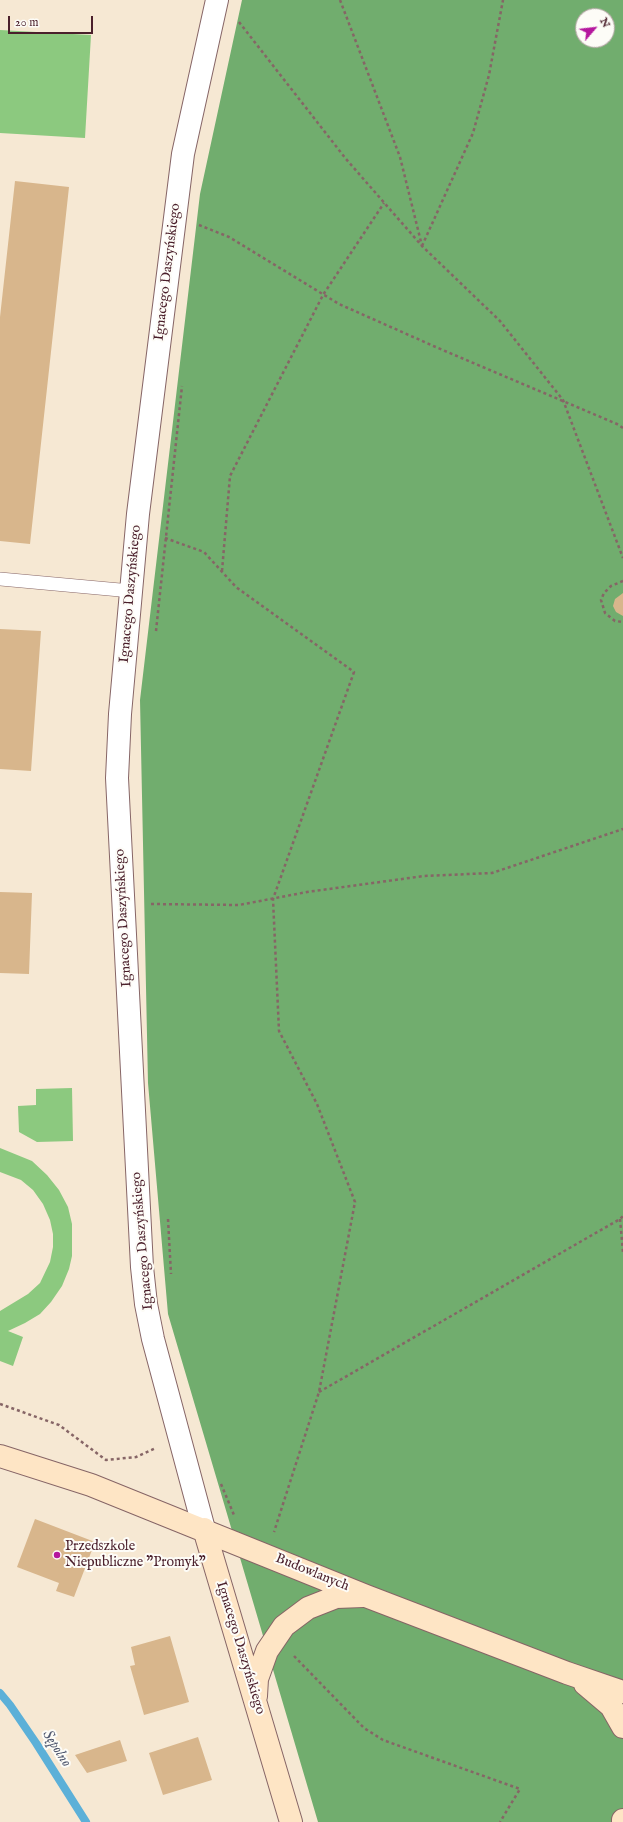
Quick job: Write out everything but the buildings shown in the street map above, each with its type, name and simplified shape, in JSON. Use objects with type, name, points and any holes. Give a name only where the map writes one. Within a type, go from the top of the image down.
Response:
[{"type":"street","name":"Ignacego Daszyńskiego","points":[[217,0],[183,154],[138,514],[120,714],[118,778],[142,1267],[146,1304],[153,1339],[204,1529],[291,1822]]},
{"type":"street","name":"Budowlanych","points":[[0,1456],[91,1485],[204,1529],[366,1596],[567,1673],[623,1692]]},
{"type":"street","points":[[256,1701],[257,1679],[267,1650],[284,1626],[308,1608],[336,1597],[366,1596]]},
{"type":"street","points":[[567,1673],[591,1688],[611,1706],[623,1727]]},
{"type":"lane","points":[[0,579],[131,591]]},
{"type":"path","points":[[340,0],[400,156],[422,246]]},
{"type":"path","points":[[422,246],[473,133],[489,74],[503,0]]},
{"type":"path","points":[[237,20],[346,159],[422,246],[500,321],[562,400],[623,558]]},
{"type":"path","points":[[222,571],[230,476],[324,295],[384,203]]},
{"type":"path","points":[[198,232],[199,224],[229,237],[339,304],[617,424],[623,428]]},
{"type":"path","points":[[155,633],[183,379]]},
{"type":"path","points":[[165,538],[204,552],[236,587],[354,672],[274,899],[279,1032],[317,1104],[356,1202],[319,1392],[272,1539]]},
{"type":"path","points":[[623,581],[611,586],[604,593],[601,600],[605,613],[615,621],[623,622]]},
{"type":"path","points":[[151,904],[240,905],[307,892],[424,876],[492,873],[623,829]]},
{"type":"path","points":[[150,896],[151,910]]},
{"type":"path","points":[[167,1216],[171,1279]]},
{"type":"path","points":[[319,1392],[623,1216]]},
{"type":"path","points":[[620,1219],[623,1222]]},
{"type":"path","points":[[620,1219],[623,1252]]},
{"type":"path","points":[[0,1404],[59,1425],[106,1460],[136,1457],[150,1450],[163,1446]]},
{"type":"path","points":[[219,1478],[223,1493],[238,1521]]},
{"type":"path","points":[[290,1651],[364,1728],[383,1740],[409,1751],[451,1763],[520,1789],[500,1822]]},
{"type":"green space","points":[[242,0],[623,0],[623,1822],[318,1822],[168,1314],[148,1083],[140,700],[200,194]]},
{"type":"green space","points":[[0,30],[91,35],[85,138],[0,133]]},
{"type":"green space","points":[[72,1088],[73,1141],[37,1142],[19,1132],[18,1106],[36,1105],[36,1089]]},
{"type":"green space","points":[[0,1148],[32,1161],[47,1175],[59,1190],[68,1207],[72,1224],[72,1256],[69,1269],[62,1286],[51,1302],[40,1314],[8,1331],[23,1337],[13,1366],[0,1361],[0,1311],[28,1294],[40,1283],[50,1262],[53,1247],[53,1234],[50,1220],[43,1204],[33,1190],[21,1180],[0,1172]]},
{"type":"waterway","name":"Sępolno","points":[[0,1693],[36,1743],[86,1822]]},
{"type":"place","name":"Przedszkole Niepubliczne \"Promyk\"","points":[[57,1555]]}]
